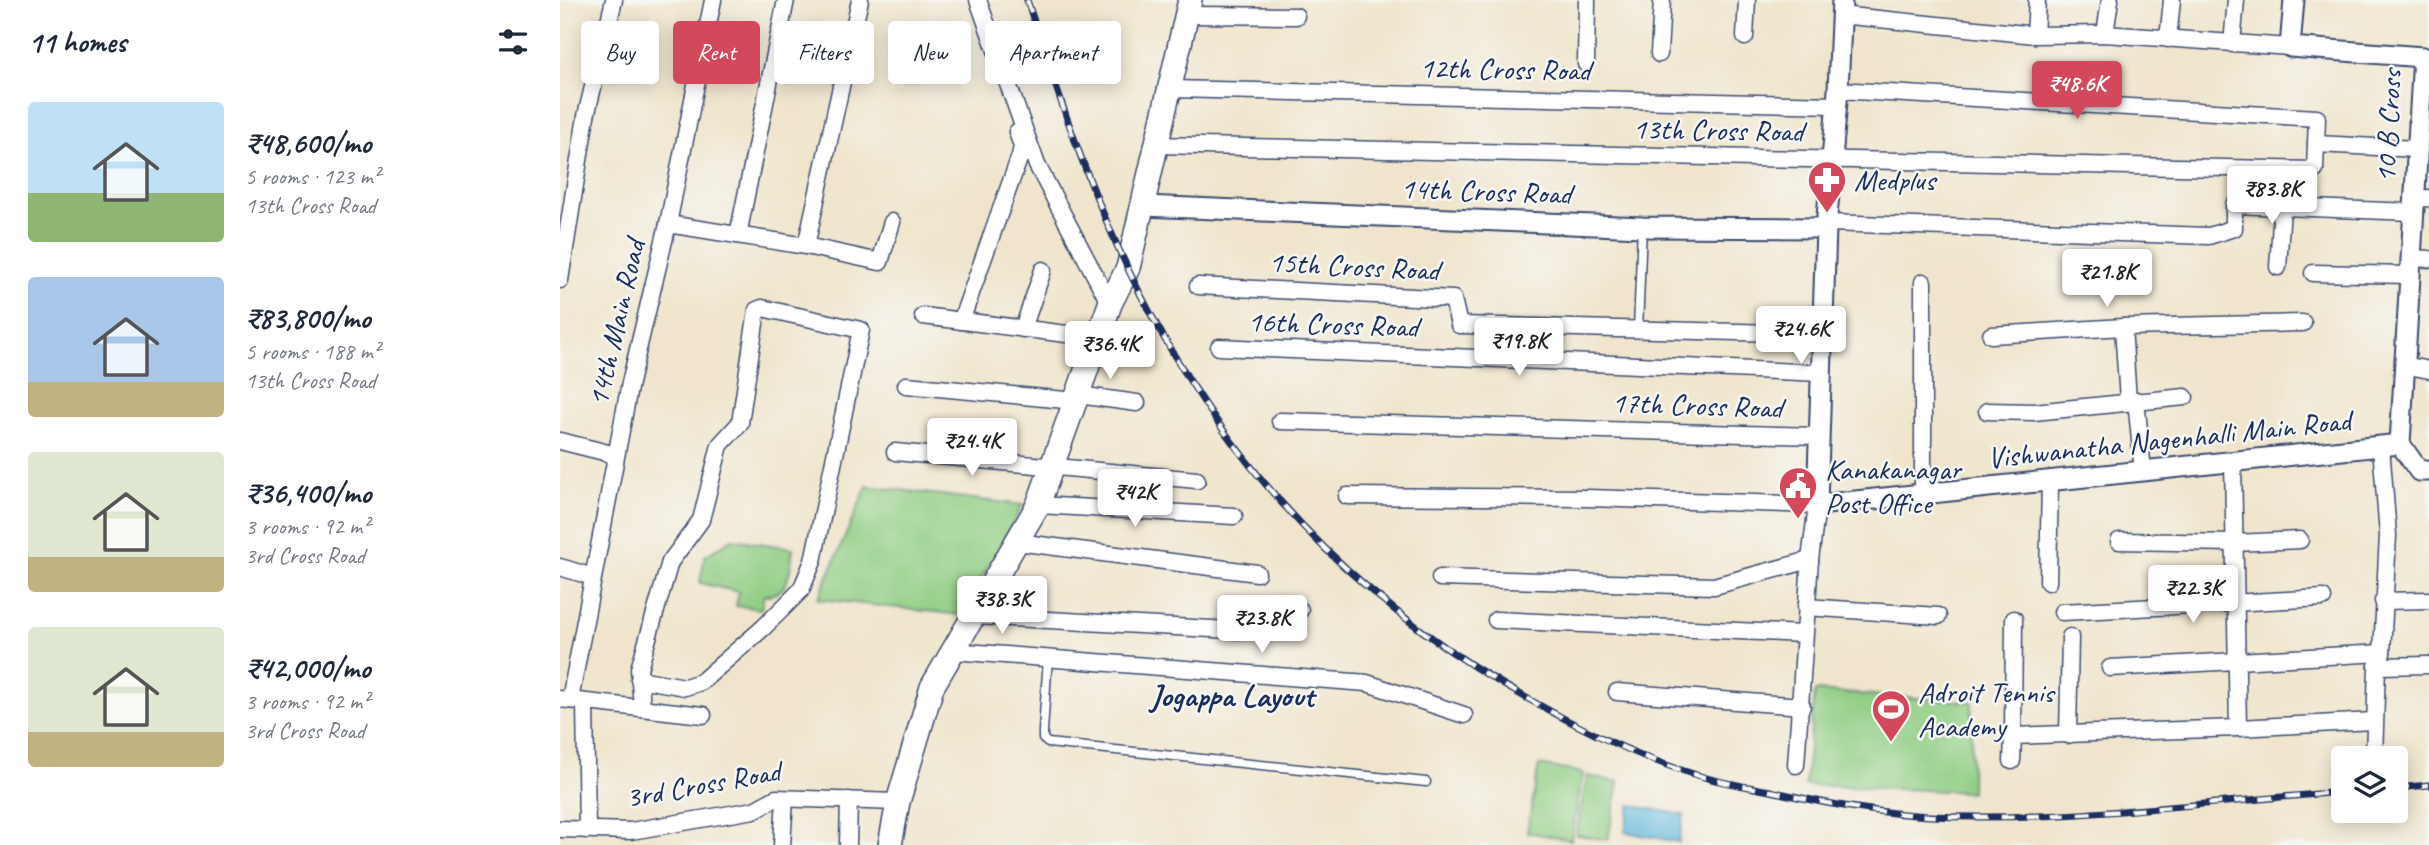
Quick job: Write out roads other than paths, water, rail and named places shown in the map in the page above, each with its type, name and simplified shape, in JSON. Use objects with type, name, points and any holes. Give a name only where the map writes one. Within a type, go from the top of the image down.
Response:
[{"type":"main road","points":[[890,845],[898,802],[932,687],[976,616],[1038,505],[1110,304],[1128,268],[1189,7]]},
{"type":"street","points":[[560,280],[586,116],[614,0]]},
{"type":"street","name":"14th Main Road","points":[[587,830],[572,701],[617,455],[668,224],[713,0]]},
{"type":"street","points":[[738,235],[786,0]]},
{"type":"street","points":[[806,246],[860,0]]},
{"type":"street","points":[[978,0],[1037,165],[1110,304]]},
{"type":"street","points":[[1586,64],[1587,0]]},
{"type":"street","points":[[1659,54],[1662,0]]},
{"type":"street","points":[[1745,37],[1747,0]]},
{"type":"street","points":[[2035,35],[2037,0]]},
{"type":"street","points":[[2105,34],[2109,0]]},
{"type":"street","points":[[2168,39],[2172,0]]},
{"type":"street","points":[[2232,44],[2236,0]]},
{"type":"street","points":[[2290,47],[2294,0]]},
{"type":"street","points":[[1189,7],[1296,16]]},
{"type":"street","points":[[1796,765],[1802,706],[1806,607],[1817,505],[1827,225],[1838,98],[1841,8]]},
{"type":"street","name":"10 B Cross","points":[[1841,8],[2035,35],[2105,34],[2426,57],[2424,114],[2417,149],[2419,203],[2416,264],[2403,365],[2400,444]]},
{"type":"street","name":"12th Cross Road","points":[[1171,89],[1838,98],[2317,118],[2316,144]]},
{"type":"street","points":[[961,321],[1020,156],[1021,140],[1011,114],[1014,99]]},
{"type":"street","points":[[2316,144],[2417,149]]},
{"type":"street","name":"13th Cross Road","points":[[1156,145],[2315,170],[2316,144]]},
{"type":"street","points":[[1827,225],[2209,236],[2234,228],[2234,205],[2282,208],[2419,203]]},
{"type":"street","name":"14th Cross Road","points":[[1144,206],[1642,227],[1827,225]]},
{"type":"street","points":[[2278,267],[2282,208]]},
{"type":"street","points":[[668,224],[806,246],[880,262],[892,222]]},
{"type":"street","points":[[2313,273],[2416,264]]},
{"type":"street","points":[[1023,329],[1043,270]]},
{"type":"street","points":[[1923,282],[1923,494]]},
{"type":"street","name":"15th Cross Road","points":[[1198,286],[1453,299],[1459,325],[1822,334]]},
{"type":"street","points":[[639,679],[685,687],[701,682],[763,628],[801,590],[816,549],[861,330],[762,308],[757,310],[740,423],[720,445],[701,520],[670,562],[639,679],[642,707]]},
{"type":"street","points":[[923,316],[1098,338]]},
{"type":"street","points":[[1991,335],[2123,327],[2303,323]]},
{"type":"street","points":[[2123,327],[2143,471]]},
{"type":"street","name":"16th Cross Road","points":[[1219,347],[1821,373]]},
{"type":"street","points":[[2403,365],[2429,369]]},
{"type":"street","points":[[906,385],[1137,403]]},
{"type":"street","points":[[1987,411],[2034,412],[2132,400],[2185,397]]},
{"type":"street","name":"17th Cross Road","points":[[1280,421],[1819,436]]},
{"type":"street","points":[[560,441],[617,455]]},
{"type":"street","points":[[2400,444],[2419,471],[2429,471]]},
{"type":"street","name":"Vishwanatha Nagenhalli Main Road","points":[[1817,505],[2400,444]]},
{"type":"street","points":[[2374,746],[2388,535],[2381,446]]},
{"type":"street","points":[[895,452],[1197,480]]},
{"type":"street","points":[[2233,462],[2238,728]]},
{"type":"street","points":[[2048,582],[2050,481]]},
{"type":"street","points":[[1347,496],[1587,498],[1817,505]]},
{"type":"street","points":[[1038,505],[1234,516]]},
{"type":"street","points":[[2119,541],[2234,543],[2300,540]]},
{"type":"street","points":[[1017,542],[1257,573]]},
{"type":"street","points":[[1440,578],[1714,586],[1810,560]]},
{"type":"street","points":[[560,567],[593,577]]},
{"type":"street","points":[[2062,612],[2235,605],[2323,598]]},
{"type":"street","points":[[2383,601],[2429,600]]},
{"type":"street","points":[[1806,607],[1938,616]]},
{"type":"street","points":[[976,616],[1248,631],[1256,617],[1268,610],[1300,610]]},
{"type":"street","points":[[2012,761],[2014,619]]},
{"type":"street","points":[[1496,620],[1804,634]]},
{"type":"street","points":[[2068,735],[2070,638]]},
{"type":"street","points":[[953,651],[1367,683],[1464,715]]},
{"type":"street","points":[[2110,668],[2380,659],[2429,665]]},
{"type":"street","points":[[660,682],[662,709]]},
{"type":"street","points":[[1617,692],[1802,706]]},
{"type":"street","points":[[572,701],[703,715]]},
{"type":"street","points":[[2013,736],[2374,721]]},
{"type":"street","name":"3rd Cross Road","points":[[560,829],[631,831],[754,810],[776,798],[898,802]]},
{"type":"street","points":[[782,845],[785,799]]},
{"type":"street","points":[[848,845],[849,800]]},
{"type":"lane","points":[[1638,330],[1642,227]]},
{"type":"lane","points":[[1048,657],[1043,731],[1043,738],[1048,743],[1426,782]]},
{"type":"water","points":[[1630,805],[1684,815],[1679,842],[1625,832]]},
{"type":"railway","points":[[1027,0],[1086,171],[1121,255],[1163,336],[1199,395],[1238,450],[1280,501],[1325,548],[1374,593],[1481,671],[1581,727],[1664,764],[1726,783],[1874,811],[1980,817],[2084,814],[2331,793]]},
{"type":"railway","points":[[2408,787],[2429,785]]},
{"type":"place","name":"Medplus","points":[[1827,214]]},
{"type":"place","name":"Kanakanagar Post Office","points":[[1798,520]]},
{"type":"place","name":"Adroit Tennis Academy","points":[[1891,743]]},
{"type":"district","name":"Jogappa Layout","points":[[1232,695]]}]
